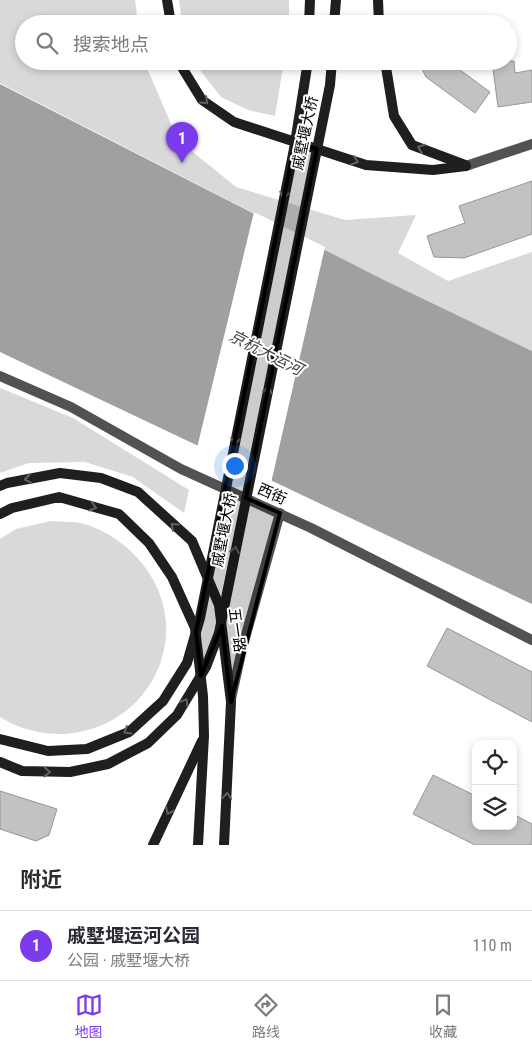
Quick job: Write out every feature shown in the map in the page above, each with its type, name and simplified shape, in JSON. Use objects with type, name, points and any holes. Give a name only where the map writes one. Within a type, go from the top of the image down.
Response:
[{"type":"main road","points":[[167,0],[170,15]]},
{"type":"main road","points":[[309,15],[310,0]]},
{"type":"main road","points":[[335,15],[336,0]]},
{"type":"main road","points":[[378,0],[379,15]]},
{"type":"main road","points":[[184,70],[202,100],[234,122],[366,165],[433,170],[466,166]]},
{"type":"main road","name":"戚墅堰大桥","points":[[0,739],[48,751],[87,749],[129,732],[163,701],[187,663],[200,618],[290,169],[306,70]]},
{"type":"main road","name":"戚墅堰大桥","points":[[0,762],[22,771],[51,772],[70,772],[108,764],[148,743],[177,715],[206,667],[219,633],[328,95],[331,70]]},
{"type":"main road","points":[[386,70],[394,116],[412,144],[466,166]]},
{"type":"main road","name":"五一路","points":[[4,484],[60,473],[101,478],[138,492],[192,542],[219,606],[231,702],[224,845]]},
{"type":"main road","points":[[0,514],[12,508],[59,497],[119,514],[149,543],[172,577],[196,628],[204,696],[204,736],[198,845]]},
{"type":"main road","points":[[153,845],[204,736]]},
{"type":"street","points":[[466,166],[532,144]]},
{"type":"street","name":"西街","points":[[0,376],[71,407],[182,469],[280,513],[532,640]]},
{"type":"street","points":[[231,702],[242,648],[280,513]]},
{"type":"highlighted area","points":[[295,142],[317,149],[246,498],[280,513],[231,702],[222,626],[201,676],[196,632]]},
{"type":"shaded area","points":[[0,0],[135,0],[137,15],[15,15],[15,70],[148,70],[178,140],[236,187],[345,220],[416,215],[398,253],[448,281],[532,252],[532,351],[384,280],[0,83]]},
{"type":"shaded area","points":[[179,0],[289,0],[289,15],[181,15]]},
{"type":"shaded area","points":[[200,70],[283,70],[275,116],[248,110],[221,97]]},
{"type":"shaded area","points":[[0,388],[73,418],[189,490],[184,513],[133,477],[85,462],[29,463],[0,473]]},
{"type":"shaded area","points":[[51,521],[88,525],[108,534],[126,547],[141,562],[153,580],[162,599],[166,620],[166,642],[160,664],[148,687],[133,705],[114,719],[92,729],[70,733],[46,733],[23,728],[0,717],[0,539],[16,529]]},
{"type":"water","name":"京杭大运河","points":[[0,84],[384,280],[532,351],[532,604],[0,352]]},
{"type":"pier","points":[[254,212],[325,247],[271,483],[197,448]]},
{"type":"building","points":[[422,70],[460,70],[490,92],[475,113],[426,77]]},
{"type":"building","points":[[493,70],[515,70],[515,73],[532,70],[532,102],[498,107]]},
{"type":"building","points":[[532,181],[532,234],[464,258],[434,257],[427,236],[465,223],[459,206]]},
{"type":"building","points":[[447,628],[532,672],[532,722],[427,666]]},
{"type":"building","points":[[433,775],[472,794],[472,830],[517,830],[517,816],[532,824],[532,845],[475,845],[413,814]]},
{"type":"building","points":[[0,791],[57,809],[49,835],[36,841],[0,829]]},
{"type":"place","name":"戚墅堰运河公园","points":[[182,163]]}]
